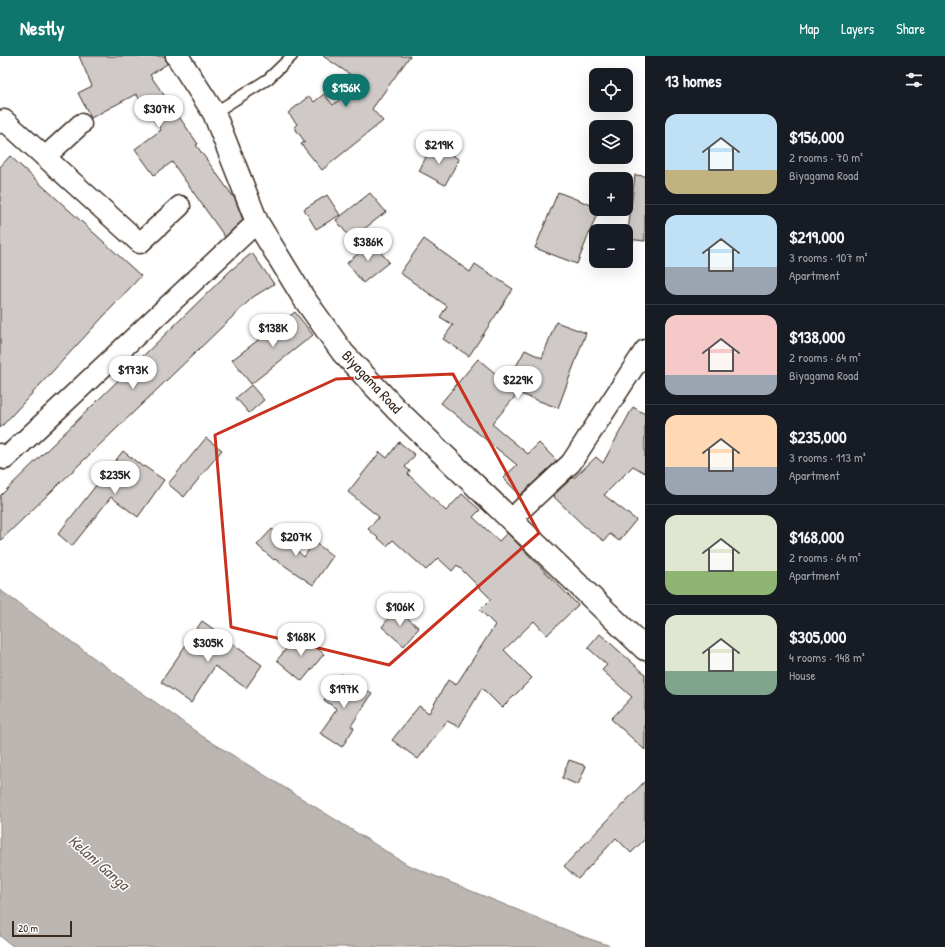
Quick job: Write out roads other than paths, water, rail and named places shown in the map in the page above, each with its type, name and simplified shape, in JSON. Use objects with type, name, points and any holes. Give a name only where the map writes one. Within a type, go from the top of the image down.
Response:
[{"type":"main road","name":"Biyagama Road","points":[[177,56],[214,113],[257,222],[303,297],[344,353],[396,408],[645,649]]},
{"type":"street","points":[[0,123],[4,120],[140,243],[180,206]]},
{"type":"street","points":[[45,157],[81,124]]},
{"type":"street","points":[[0,454],[5,459],[257,222]]},
{"type":"street","points":[[510,520],[571,463],[645,350]]},
{"type":"lane","points":[[214,113],[268,79],[292,56]]},
{"type":"water","name":"Kelani Ganga","points":[[0,590],[202,736],[408,865],[581,936],[614,947],[14,947],[0,936]]}]
